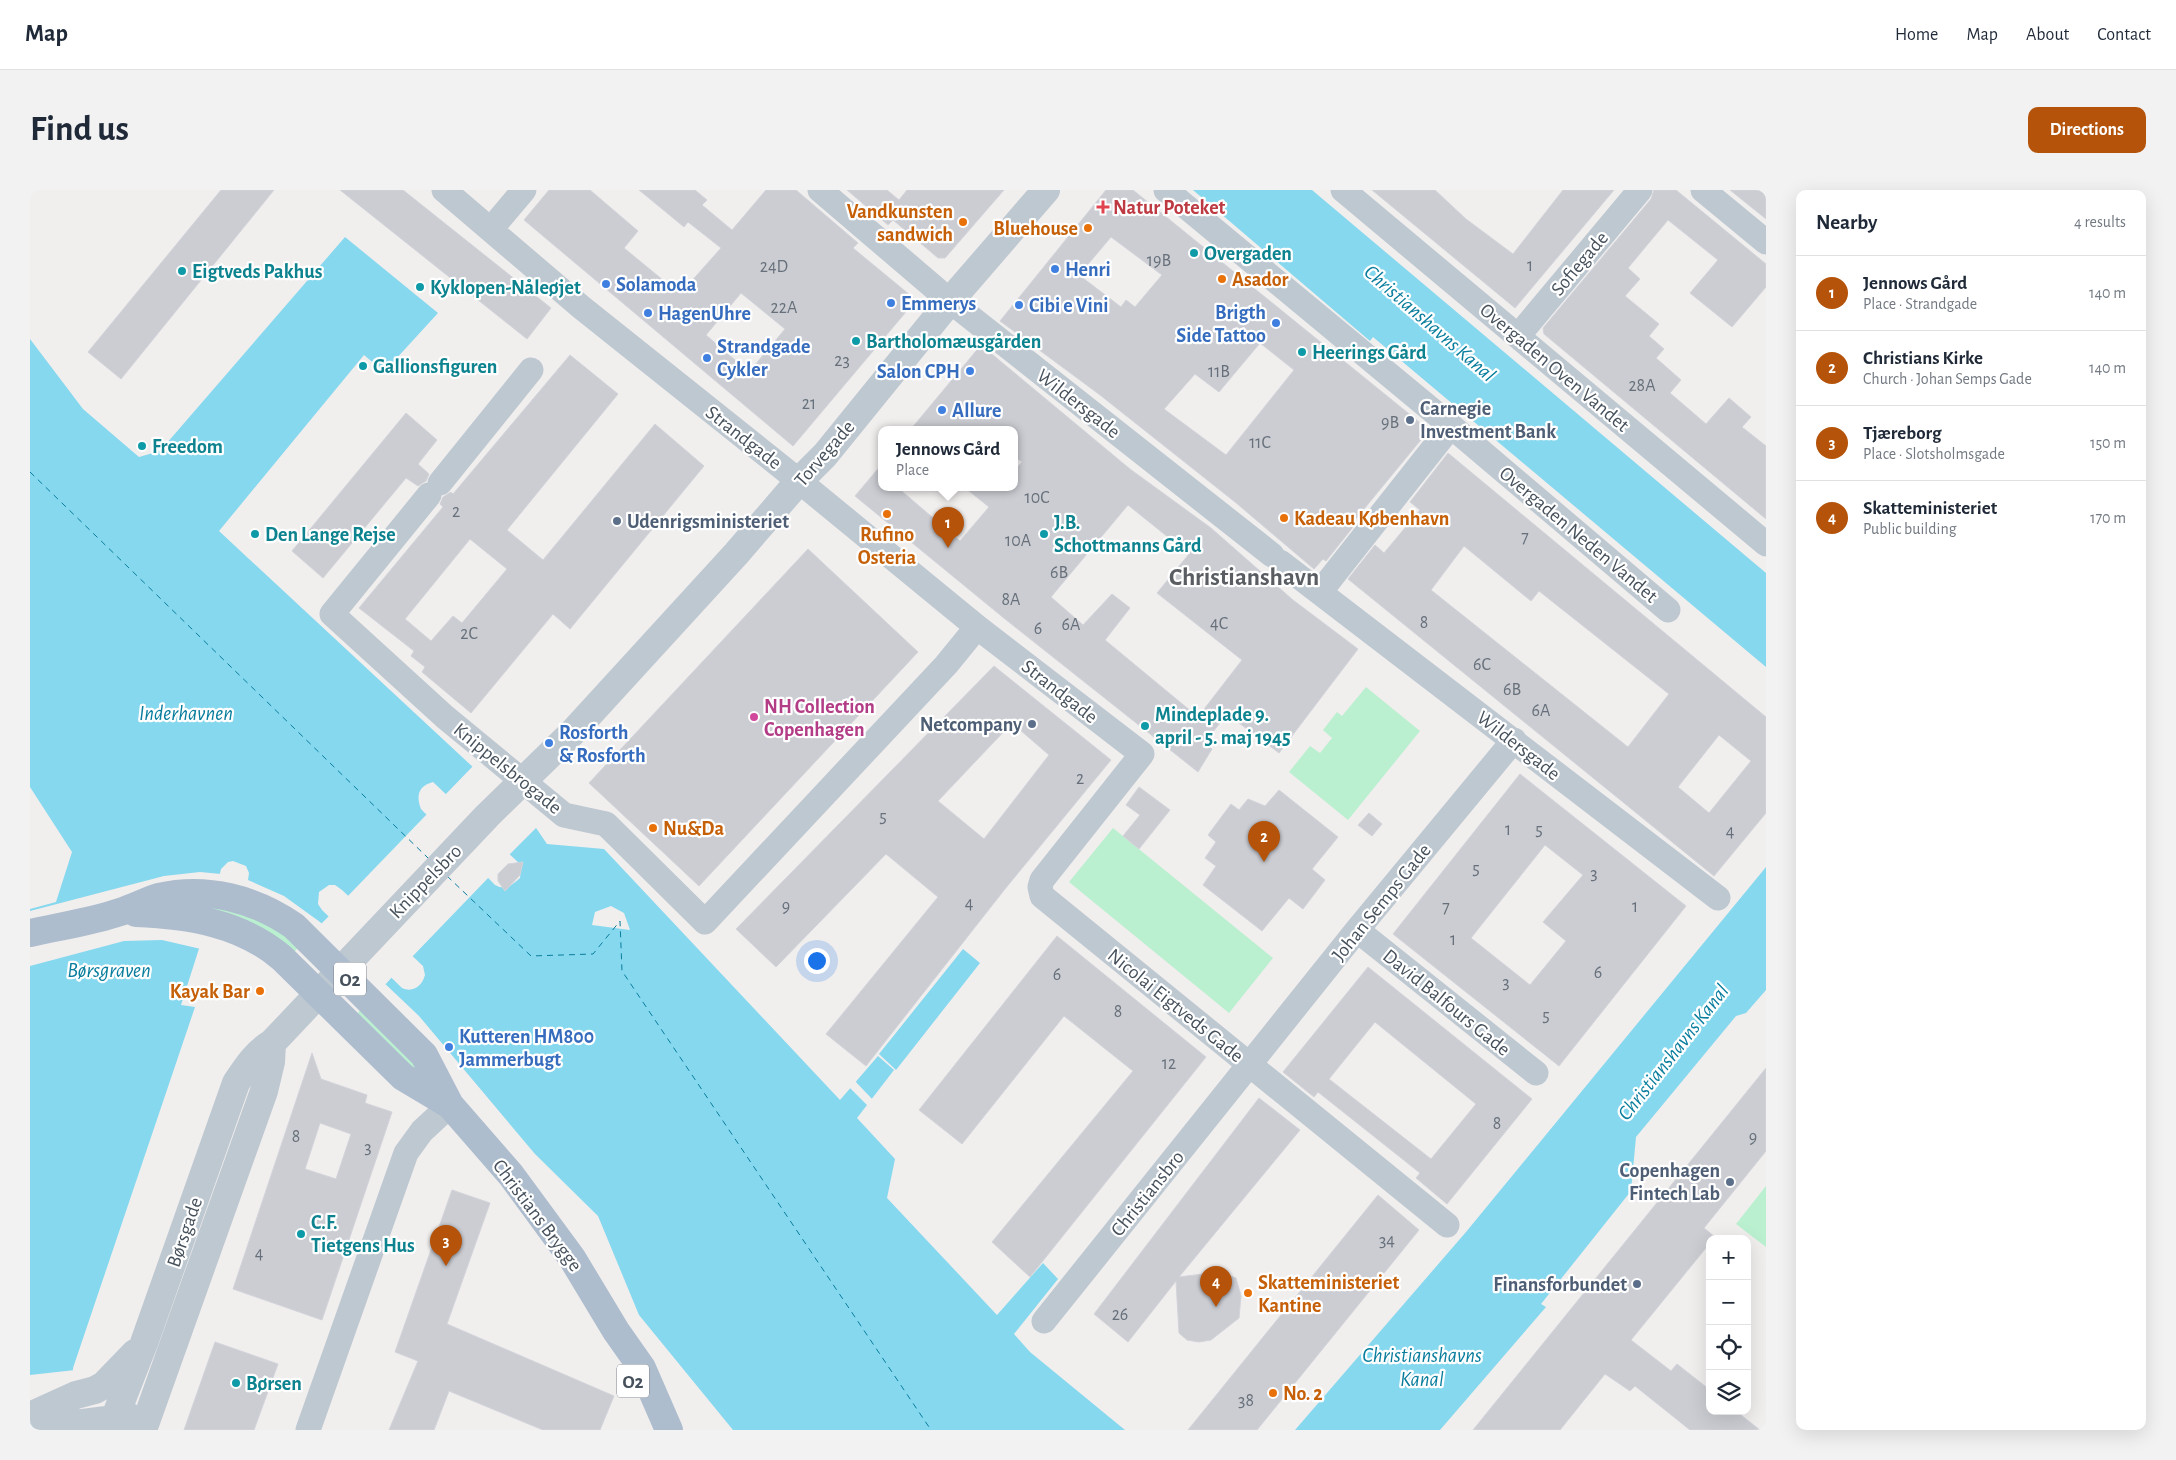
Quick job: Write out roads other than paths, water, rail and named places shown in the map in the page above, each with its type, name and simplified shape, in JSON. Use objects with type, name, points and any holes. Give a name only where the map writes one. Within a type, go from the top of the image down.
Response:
[{"type":"main road","name":"Christians Brygge","points":[[119,912],[161,897],[215,894],[246,901],[263,908],[279,916],[308,938],[424,1055],[450,1105],[530,1199],[572,1258],[616,1331],[642,1368],[669,1430]]},
{"type":"main road","name":"Christians Brygge","points":[[119,912],[168,914],[208,921],[245,935],[278,954],[403,1077],[450,1105]]},
{"type":"main road","name":"O2","points":[[30,933],[119,912]]},
{"type":"main road","name":"Christians Brygge","points":[[616,1331],[626,1366],[653,1430]]},
{"type":"street","name":"Strandgade","points":[[444,190],[581,307],[799,481],[978,628],[1142,754]]},
{"type":"street","points":[[491,229],[524,190]]},
{"type":"street","name":"Wildersgade","points":[[820,190],[950,301],[1276,559],[1514,740],[1602,811],[1718,898]]},
{"type":"street","name":"Torvegade","points":[[574,731],[736,554],[799,481],[825,455],[950,301],[1046,190]]},
{"type":"street","name":"Overgaden Neden Vandet","points":[[1166,190],[1451,426],[1668,610]]},
{"type":"street","name":"Overgaden Oven Vandet","points":[[1343,190],[1766,544]]},
{"type":"street","name":"Sofiegade","points":[[1518,336],[1640,190]]},
{"type":"street","points":[[1703,190],[1766,242]]},
{"type":"street","name":"Knippelsbrogade","points":[[531,370],[332,614],[445,717],[564,815],[606,824],[705,922],[946,665],[978,628]]},
{"type":"street","points":[[1320,592],[1451,426]]},
{"type":"street","name":"Knippelsbro","points":[[275,1039],[492,811],[574,731]]},
{"type":"street","name":"Johan Semps Gade","points":[[1250,1064],[1357,930],[1514,740]]},
{"type":"street","name":"Nicolai Eigtveds Gade","points":[[1142,754],[1042,880],[1040,887],[1042,896],[1447,1225]]},
{"type":"street","name":"David Balfours Gade","points":[[1357,930],[1536,1073]]},
{"type":"street","name":"Børsgade","points":[[112,1425],[144,1343],[236,1084],[254,1058],[275,1039]]},
{"type":"street","name":"Børsgade","points":[[146,1422],[264,1091],[275,1039]]},
{"type":"street","name":"Christiansbro","points":[[1044,1321],[1250,1064]]},
{"type":"street","points":[[308,1430],[328,1378],[406,1153],[422,1131],[450,1105]]},
{"type":"street","points":[[30,1416],[76,1395],[95,1390],[104,1385],[144,1343]]},
{"type":"street","points":[[30,1416],[75,1424],[112,1425],[146,1422]]},
{"type":"water","name":"Christianshavns Kanal","points":[[1193,190],[1312,190],[1766,573],[1766,667],[1373,337],[1370,341]]},
{"type":"water","name":"Inderhavnen","points":[[345,237],[438,313],[384,372],[364,355],[219,531],[532,822],[547,844],[604,849],[840,1100],[878,1056],[894,1070],[857,1118],[895,1159],[887,1198],[997,1315],[1043,1263],[1058,1279],[1014,1334],[1030,1352],[1125,1430],[733,1430],[639,1315],[598,1216],[535,1154],[419,1016],[320,922],[284,896],[248,880],[249,873],[246,866],[233,861],[228,862],[221,869],[211,911],[181,1005],[195,1007],[73,1368],[71,1416],[30,1430],[30,909],[56,902],[72,852],[30,787],[30,339],[83,409],[139,457],[160,451]],"holes":[[[433,782],[521,865],[520,878],[506,887],[495,885],[421,809],[419,800],[421,789]],[[329,885],[335,885],[342,890],[423,966],[425,975],[419,985],[410,990],[402,988],[322,910],[318,904],[319,892]]]},
{"type":"water","name":"Christianshavns Kanal","points":[[1766,867],[1766,990],[1746,1013],[1736,1016],[1636,1137],[1631,1191],[1541,1304],[1546,1307],[1440,1430],[1295,1430],[1466,1232]]},
{"type":"water","points":[[963,949],[980,963],[896,1070],[879,1054]]},
{"type":"place","name":"Natur Poteket","points":[[1103,207]]},
{"type":"place","name":"Vandkunsten sandwich","points":[[963,222]]},
{"type":"place","name":"Bluehouse","points":[[1088,228]]},
{"type":"place","name":"Overgaden","points":[[1194,253]]},
{"type":"place","name":"Henri","points":[[1055,269]]},
{"type":"place","name":"Eigtveds Pakhus","points":[[182,271]]},
{"type":"place","name":"Asador","points":[[1222,279]]},
{"type":"place","name":"Solamoda","points":[[606,284]]},
{"type":"place","name":"Kyklopen-Nåleøjet","points":[[420,287]]},
{"type":"place","name":"Emmerys","points":[[891,303]]},
{"type":"place","name":"Cibi e Vini","points":[[1019,305]]},
{"type":"place","name":"HagenUhre","points":[[648,313]]},
{"type":"place","name":"Brigth Side Tattoo","points":[[1276,323]]},
{"type":"place","name":"Bartholomæusgården","points":[[856,341]]},
{"type":"place","name":"Heerings Gård","points":[[1302,352]]},
{"type":"place","name":"Strandgade Cykler","points":[[707,358]]},
{"type":"place","name":"Gallionsfiguren","points":[[363,366]]},
{"type":"place","name":"Salon CPH","points":[[970,371]]},
{"type":"place","name":"Allure","points":[[942,410]]},
{"type":"place","name":"Carnegie Investment Bank","points":[[1410,420]]},
{"type":"place","name":"Freedom","points":[[142,446]]},
{"type":"place","name":"Rufino Osteria","points":[[887,514]]},
{"type":"place","name":"Kadeau København","points":[[1284,518]]},
{"type":"place","name":"Udenrigsministeriet","points":[[617,521]]},
{"type":"place","name":"Den Lange Rejse","points":[[255,534]]},
{"type":"place","name":"J.B. Schottmanns Gård","points":[[1044,534]]},
{"type":"place","name":"Jennows Gård","points":[[948,548]]},
{"type":"place","name":"NH Collection Copenhagen","points":[[754,717]]},
{"type":"place","name":"Netcompany","points":[[1032,724]]},
{"type":"place","name":"Mindeplade 9. april - 5. maj 1945","points":[[1145,726]]},
{"type":"place","name":"Rosforth & Rosforth","points":[[549,743]]},
{"type":"place","name":"Nu&Da","points":[[653,828]]},
{"type":"place","name":"Christians Kirke","points":[[1264,862]]},
{"type":"place","name":"Kayak Bar","points":[[260,991]]},
{"type":"place","name":"Kutteren HM800 Jammerbugt","points":[[449,1047]]},
{"type":"place","name":"Copenhagen Fintech Lab","points":[[1730,1182]]},
{"type":"place","name":"C.F. Tietgens Hus","points":[[301,1234]]},
{"type":"place","name":"Tjæreborg","points":[[446,1266]]},
{"type":"place","name":"Finansforbundet","points":[[1637,1284]]},
{"type":"place","name":"Skatteministeriet Kantine","points":[[1248,1293]]},
{"type":"place","name":"Skatteministeriet","points":[[1216,1307]]},
{"type":"place","name":"Børsen","points":[[236,1383]]},
{"type":"place","name":"No. 2","points":[[1273,1393]]},
{"type":"district","name":"Christianshavn","points":[[1244,576]]},
{"type":"water label","name":"Børsgraven","points":[[109,970]]}]
